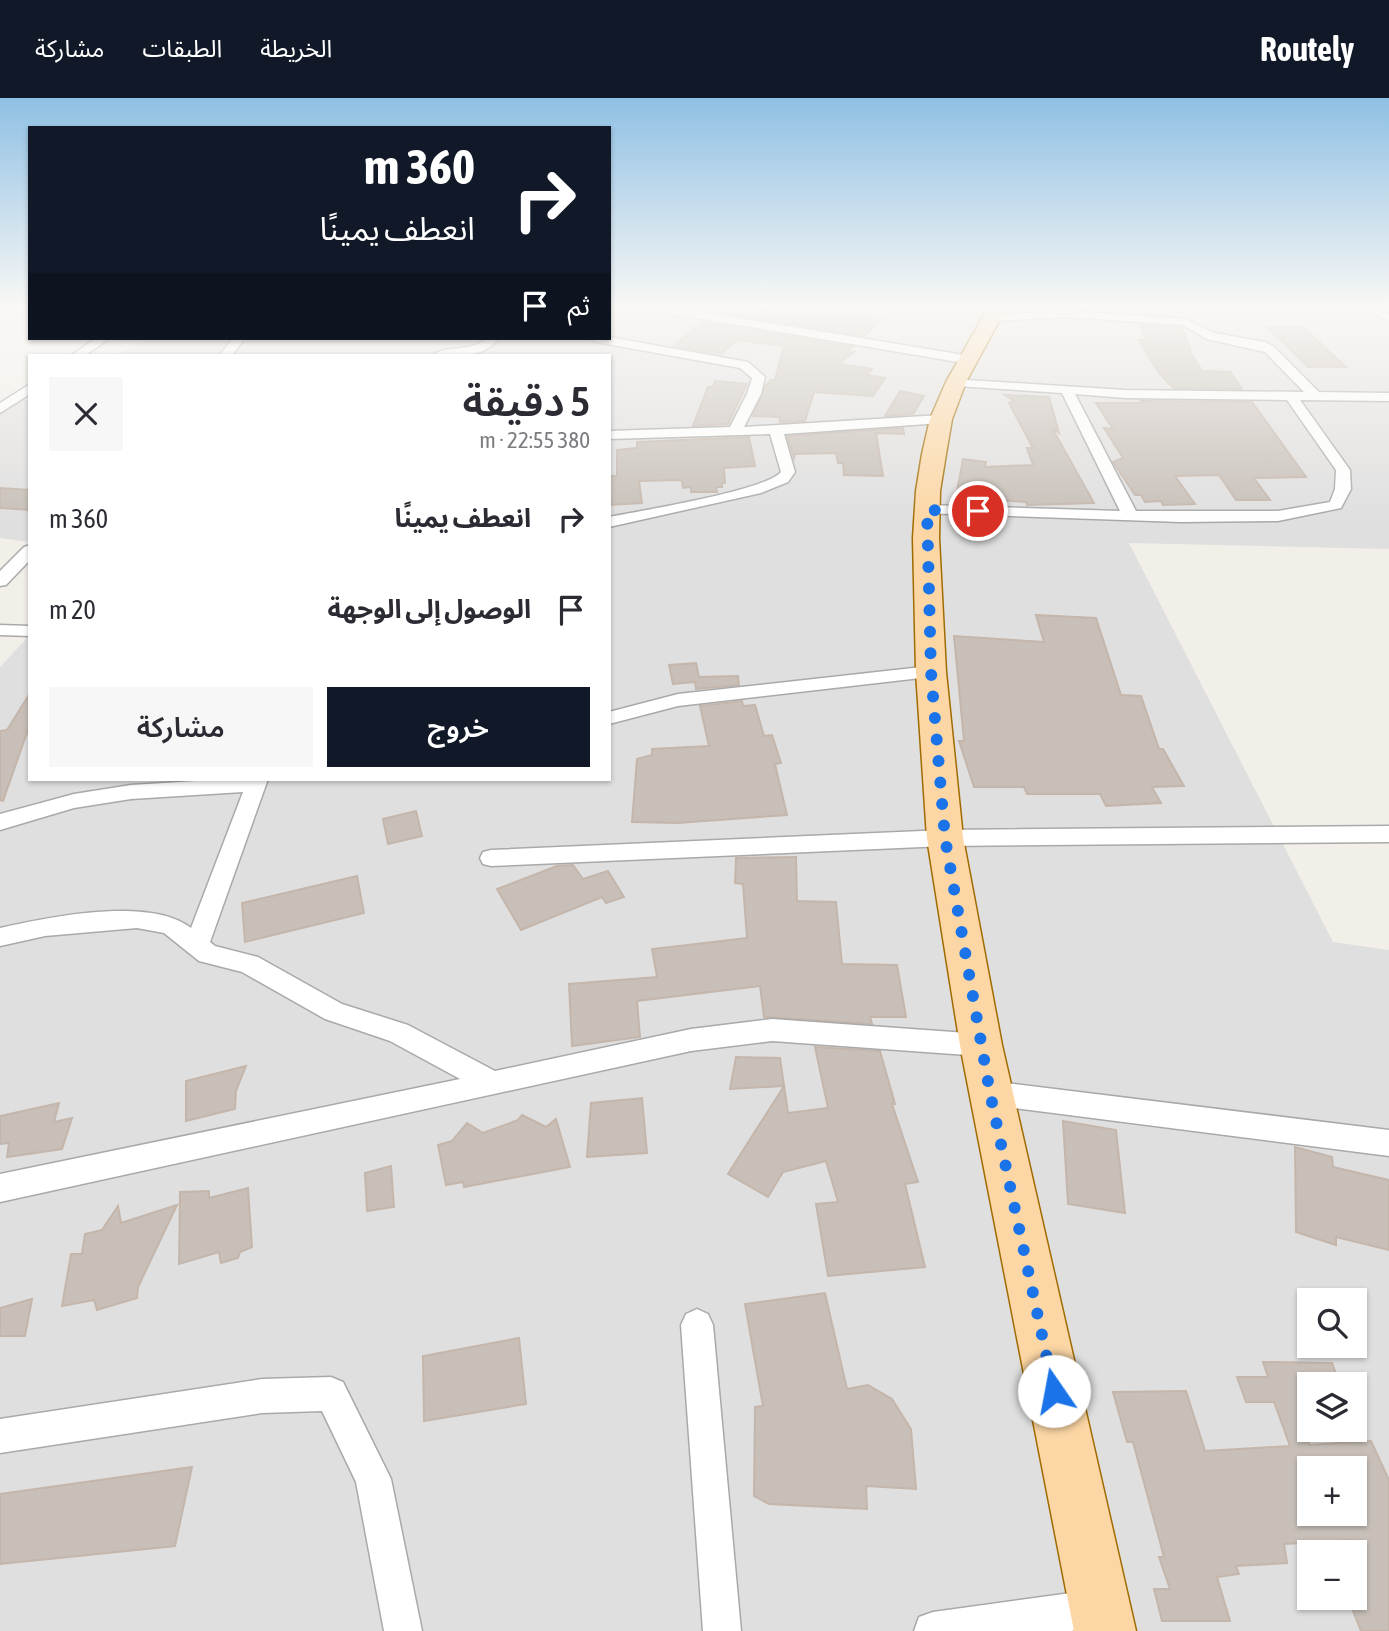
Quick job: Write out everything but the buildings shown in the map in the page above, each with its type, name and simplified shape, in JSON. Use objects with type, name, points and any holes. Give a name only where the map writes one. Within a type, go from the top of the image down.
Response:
[{"type":"main road","points":[[959,380],[941,419],[927,510],[931,672],[945,838],[990,1093],[1102,1620]]},
{"type":"street","points":[[735,430],[754,394],[758,380]]},
{"type":"street","points":[[1007,380],[1067,391],[1389,397]]},
{"type":"street","points":[[1299,380],[1315,396]]},
{"type":"street","points":[[0,408],[28,389]]},
{"type":"street","points":[[1067,391],[1130,515]]},
{"type":"street","points":[[927,510],[1278,516],[1336,505],[1343,489],[1343,470],[1291,396]]},
{"type":"street","points":[[611,435],[777,430],[941,419]]},
{"type":"street","points":[[611,522],[737,495],[783,479],[788,472],[776,439],[777,430]]},
{"type":"street","points":[[0,581],[28,552]]},
{"type":"street","points":[[0,630],[28,632]]},
{"type":"street","points":[[611,717],[678,700],[931,672]]},
{"type":"street","points":[[0,822],[74,801],[257,781],[197,944]]},
{"type":"street","points":[[491,858],[945,838],[1389,834]]},
{"type":"street","points":[[1,933],[137,919],[172,925],[208,954],[249,964],[334,1012],[399,1033],[491,1082]]},
{"type":"street","points":[[0,1188],[691,1040],[772,1030],[981,1045]]},
{"type":"street","points":[[990,1093],[1389,1143]]},
{"type":"street","points":[[697,1325],[722,1631]]},
{"type":"street","points":[[0,1436],[262,1396],[331,1394],[373,1479],[403,1631]]},
{"type":"street","points":[[933,1631],[1102,1620]]},
{"type":"shaded area","points":[[611,380],[1389,380],[1389,549],[1129,543],[1333,942],[1389,950],[1389,1631],[0,1631],[0,667],[28,637],[28,781],[611,781]]},
{"type":"shaded area","points":[[28,399],[28,542],[0,538],[0,408]]},
{"type":"route","points":[[978,511],[927,510],[931,672],[945,838],[990,1093],[1054,1391]]}]
